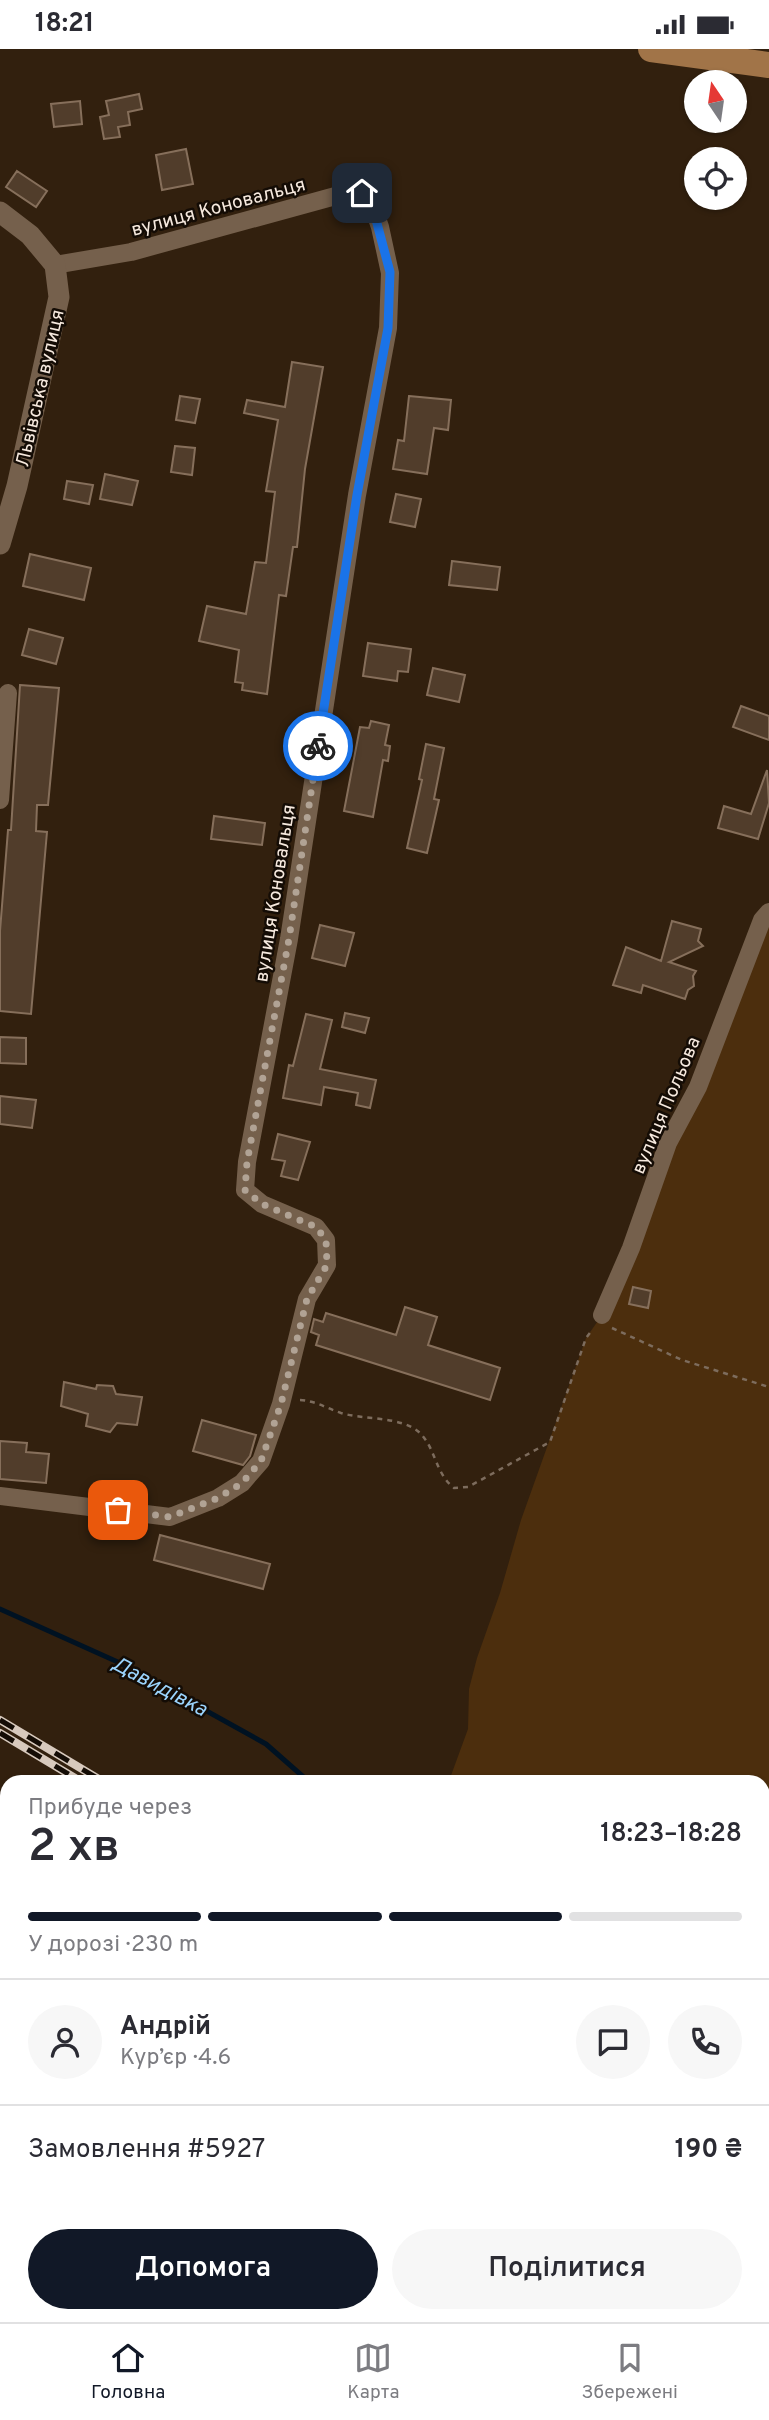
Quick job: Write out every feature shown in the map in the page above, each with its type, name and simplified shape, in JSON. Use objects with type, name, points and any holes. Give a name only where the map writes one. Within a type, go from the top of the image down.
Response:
[{"type":"main road","points":[[651,49],[769,65]]},
{"type":"street","name":"вулиця Коновальця","points":[[0,1496],[170,1517],[218,1498],[242,1483],[261,1461],[281,1404],[307,1299],[327,1265],[326,1240],[316,1227],[262,1204],[245,1190],[247,1162],[289,939],[357,495],[388,328],[390,272],[371,201],[362,193],[350,192],[131,252],[55,265]]},
{"type":"street","points":[[0,212],[30,235],[55,265]]},
{"type":"street","name":"Львівська вулиця","points":[[0,544],[17,486],[59,297],[55,265]]},
{"type":"street","points":[[0,800],[8,693]]},
{"type":"street","name":"вулиця Польова","points":[[602,1315],[631,1248],[668,1143],[698,1087],[753,944],[769,912]]},
{"type":"path","points":[[281,1404],[298,1400],[315,1401],[341,1413],[409,1425],[429,1446],[443,1479],[454,1488],[468,1487],[550,1442],[586,1338],[602,1315],[614,1331],[671,1355],[769,1387]]},
{"type":"shaded area","points":[[769,912],[769,1775],[451,1775],[468,1729],[469,1689],[477,1658],[500,1593],[521,1520],[586,1338],[602,1315]]},
{"type":"building","points":[[139,94],[142,109],[128,112],[130,125],[118,127],[120,137],[104,139],[100,117],[109,115],[106,101]]},
{"type":"building","points":[[80,101],[82,124],[54,127],[51,104]]},
{"type":"building","points":[[186,149],[193,184],[162,190],[156,155]]},
{"type":"building","points":[[17,171],[47,191],[36,207],[6,187]]},
{"type":"building","points":[[292,362],[323,367],[305,469],[297,547],[293,547],[286,596],[279,595],[267,694],[242,690],[243,683],[235,682],[239,650],[199,641],[207,606],[246,614],[255,562],[266,563],[275,492],[266,491],[278,420],[244,413],[247,400],[285,407]]},
{"type":"building","points":[[180,396],[200,399],[195,423],[176,420]]},
{"type":"building","points":[[409,396],[451,400],[448,430],[434,428],[427,474],[393,469],[398,440],[404,441]]},
{"type":"building","points":[[175,446],[195,448],[192,475],[171,472]]},
{"type":"building","points":[[105,474],[138,481],[132,505],[100,499]]},
{"type":"building","points":[[67,481],[93,485],[89,504],[64,499]]},
{"type":"building","points":[[396,494],[421,499],[415,527],[390,522]]},
{"type":"building","points":[[30,554],[91,568],[84,600],[23,586]]},
{"type":"building","points":[[452,561],[500,567],[497,590],[449,585]]},
{"type":"building","points":[[29,629],[63,638],[56,664],[22,655]]},
{"type":"building","points":[[368,643],[411,649],[408,672],[398,671],[397,681],[363,676]]},
{"type":"building","points":[[433,668],[465,675],[459,702],[427,695]]},
{"type":"building","points":[[20,685],[59,688],[48,805],[37,805],[36,831],[47,832],[31,1014],[0,1011],[0,931],[8,830],[11,830]]},
{"type":"building","points":[[741,706],[769,716],[769,740],[733,727]]},
{"type":"building","points":[[371,721],[389,725],[385,745],[390,746],[388,761],[383,760],[373,817],[344,811],[360,727],[369,728]]},
{"type":"building","points":[[426,744],[444,748],[434,799],[439,800],[427,853],[407,848],[422,780],[419,779]]},
{"type":"building","points":[[767,770],[769,803],[758,839],[718,828],[724,806],[751,814]]},
{"type":"building","points":[[214,816],[265,823],[262,845],[211,839]]},
{"type":"building","points":[[672,921],[701,929],[698,941],[703,946],[669,962],[696,971],[693,976],[694,986],[688,990],[685,999],[643,985],[641,993],[613,985],[626,947],[661,961]]},
{"type":"building","points":[[320,925],[354,933],[345,966],[312,958]]},
{"type":"building","points":[[345,1013],[369,1018],[365,1033],[342,1027]]},
{"type":"building","points":[[306,1014],[332,1020],[320,1069],[376,1080],[370,1108],[356,1105],[358,1093],[324,1087],[321,1105],[283,1098],[289,1065],[293,1066]]},
{"type":"building","points":[[0,1037],[26,1038],[26,1064],[0,1063]]},
{"type":"building","points":[[0,1096],[36,1100],[32,1128],[0,1124]]},
{"type":"building","points":[[278,1134],[310,1142],[298,1180],[281,1176],[285,1161],[272,1159]]},
{"type":"building","points":[[633,1287],[651,1291],[648,1308],[629,1304]]},
{"type":"building","points":[[405,1307],[437,1317],[428,1345],[500,1368],[490,1400],[316,1345],[319,1335],[311,1332],[314,1319],[323,1322],[326,1313],[396,1335]]},
{"type":"building","points":[[64,1382],[96,1389],[97,1385],[113,1386],[116,1394],[142,1397],[137,1425],[117,1423],[110,1432],[86,1426],[88,1414],[61,1406]]},
{"type":"building","points":[[202,1420],[256,1435],[250,1456],[243,1465],[193,1451]]},
{"type":"building","points":[[0,1441],[27,1443],[26,1452],[49,1454],[46,1483],[0,1479]]},
{"type":"building","points":[[160,1535],[270,1564],[263,1589],[154,1560]]},
{"type":"waterway","name":"Давидівка","points":[[0,1609],[120,1663],[266,1744],[301,1775]]},
{"type":"railway","points":[[0,1720],[92,1775]]},
{"type":"railway","points":[[0,1733],[70,1775]]},
{"type":"way so far","points":[[118,1510],[170,1517],[218,1498],[242,1483],[261,1461],[281,1404],[307,1299],[327,1265],[326,1240],[316,1227],[262,1204],[245,1190],[247,1162],[289,939],[318,746]]},
{"type":"route","points":[[318,746],[357,495],[388,328],[390,272],[371,201],[362,193]]}]
